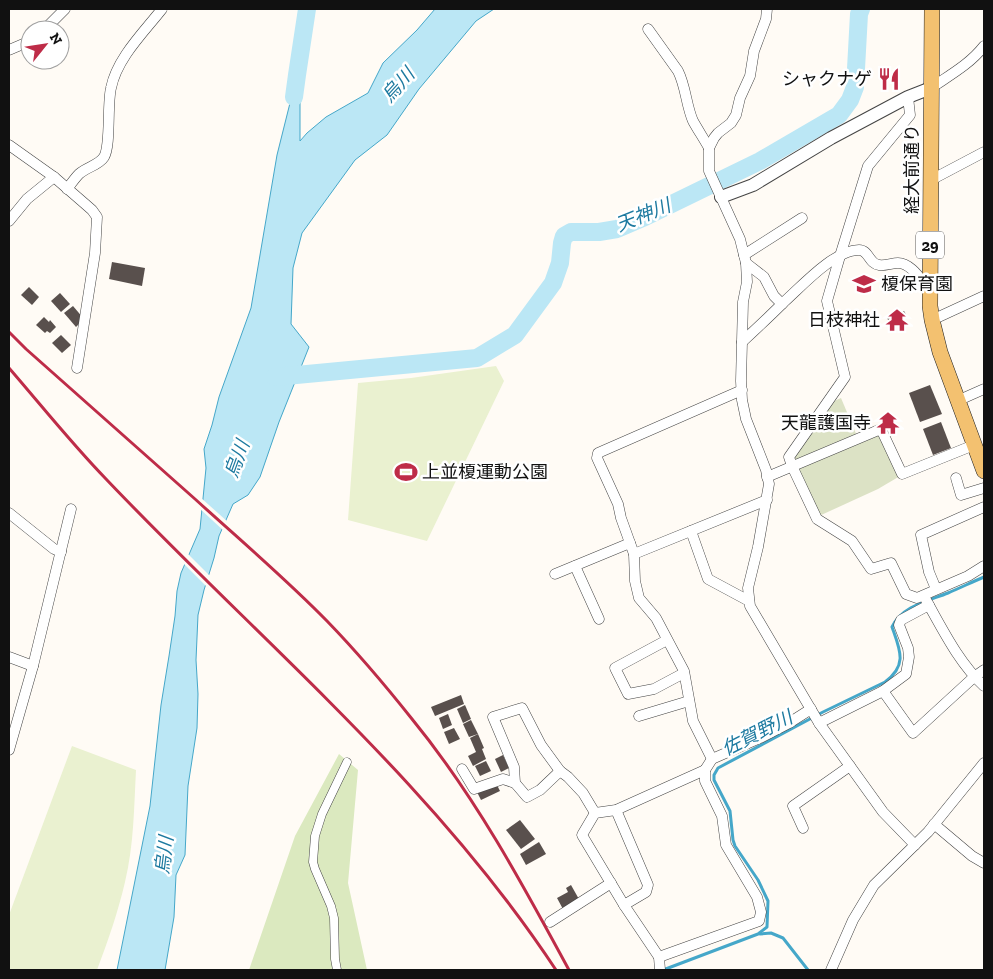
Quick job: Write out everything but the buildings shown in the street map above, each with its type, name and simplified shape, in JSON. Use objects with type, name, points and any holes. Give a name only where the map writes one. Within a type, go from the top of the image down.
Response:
[{"type":"main road","name":"経大前通り","points":[[932,9],[930,306],[940,352],[984,471]]},
{"type":"street","points":[[54,20],[65,9]]},
{"type":"street","points":[[67,188],[78,175],[99,162],[106,155],[109,100],[116,73],[120,63],[162,9]]},
{"type":"street","points":[[767,9],[766,19],[754,51],[750,76],[740,98],[736,115],[731,123],[718,133],[709,148],[709,171],[740,239],[745,259],[746,282],[743,302],[742,390],[746,419],[769,484],[758,547],[748,588],[749,601],[750,606],[815,716],[883,812],[914,845]]},
{"type":"street","points":[[648,29],[678,71],[693,120],[709,148]]},
{"type":"street","points":[[719,194],[753,185],[831,138],[908,97],[931,88],[980,55],[984,46]]},
{"type":"street","points":[[908,97],[910,115],[868,166],[827,301],[845,377],[789,457],[817,519],[852,541],[871,569],[892,563],[906,594],[926,600],[949,640],[974,677],[984,686]]},
{"type":"street","points":[[9,145],[54,177],[92,210],[97,217],[96,253],[77,368]]},
{"type":"street","points":[[931,180],[984,152]]},
{"type":"street","points":[[9,221],[27,199],[54,177]]},
{"type":"street","points":[[745,259],[802,218]]},
{"type":"street","points":[[742,342],[828,263],[840,256],[860,250],[866,252],[874,264],[880,266],[897,263],[905,264],[930,289]]},
{"type":"street","points":[[745,259],[764,277],[774,296],[782,304]]},
{"type":"street","points":[[932,320],[984,296]]},
{"type":"street","points":[[957,400],[984,389]]},
{"type":"street","points":[[712,760],[693,721],[684,673],[656,618],[639,598],[635,581],[634,554],[618,504],[597,458],[598,453],[742,390]]},
{"type":"street","points":[[767,477],[881,430],[902,474],[974,445]]},
{"type":"street","points":[[956,478],[961,495],[984,488]]},
{"type":"street","points":[[634,554],[767,500]]},
{"type":"street","points":[[936,590],[929,572],[921,535],[984,507]]},
{"type":"street","points":[[9,750],[33,666],[71,509]]},
{"type":"street","points":[[9,513],[54,549],[61,552]]},
{"type":"street","points":[[691,531],[708,579],[749,601]]},
{"type":"street","points":[[555,574],[630,543]]},
{"type":"street","points":[[575,566],[599,619]]},
{"type":"street","points":[[595,813],[616,810],[705,770],[712,760],[789,723],[815,716],[884,691],[906,674],[909,657],[908,648],[899,625],[901,620],[936,590],[968,576],[984,566]]},
{"type":"street","points":[[667,640],[615,668],[628,694],[654,689],[684,673]]},
{"type":"street","points":[[9,657],[33,666]]},
{"type":"street","points":[[884,691],[913,733],[984,670]]},
{"type":"street","points":[[639,716],[689,701]]},
{"type":"street","points":[[515,783],[514,767],[493,717],[522,708],[541,745],[560,772],[568,777],[583,793],[595,813]]},
{"type":"street","points":[[337,970],[332,906],[315,869],[314,844],[322,814],[348,762]]},
{"type":"street","points":[[831,970],[853,920],[874,885],[934,824],[984,763]]},
{"type":"street","points":[[803,828],[793,806],[850,766]]},
{"type":"street","points":[[462,769],[474,789],[503,778],[515,783],[527,797],[540,790],[560,772]]},
{"type":"street","points":[[595,813],[582,835],[660,963],[759,921],[762,912],[757,897],[726,845],[722,816],[705,781],[705,770]]},
{"type":"street","points":[[616,810],[648,885],[646,892],[624,905]]},
{"type":"street","points":[[934,824],[972,856],[984,863]]},
{"type":"street","points":[[550,922],[611,883]]},
{"type":"green space","name":"上並榎運動公園","points":[[496,366],[504,381],[427,541],[348,520],[358,383],[411,378]]},
{"type":"green space","points":[[841,398],[857,436],[795,462],[793,458],[832,402]]},
{"type":"green space","points":[[880,435],[900,476],[878,489],[819,516],[797,468]]},
{"type":"green space","points":[[72,746],[136,770],[130,854],[119,904],[97,970],[9,970],[9,915]]},
{"type":"green space","points":[[339,754],[358,770],[348,883],[367,970],[249,970],[295,836]]},
{"type":"water","name":"烏川","points":[[435,9],[494,9],[476,21],[419,89],[387,135],[355,160],[302,233],[293,268],[291,324],[309,347],[279,422],[260,477],[248,495],[233,504],[219,536],[198,615],[196,660],[197,728],[188,786],[185,855],[176,875],[174,917],[165,970],[117,970],[150,806],[161,705],[177,591],[181,573],[200,529],[206,468],[204,449],[219,397],[251,308],[277,155],[297,75],[300,101],[300,141],[326,117],[368,93],[383,63],[417,30]]},
{"type":"pier","points":[[200,497],[228,522],[224,531],[199,508]]},
{"type":"pier","points":[[187,553],[211,577],[207,587],[183,563]]},
{"type":"waterway","points":[[294,97],[307,9]]},
{"type":"waterway","name":"天神川","points":[[275,377],[477,358],[515,335],[553,283],[560,263],[564,236],[571,232],[599,232],[617,229],[645,217],[760,161],[839,115],[850,100],[855,87],[859,14],[861,9]]},
{"type":"waterway","name":"佐賀野川","points":[[663,970],[758,934],[767,927],[768,901],[758,880],[735,846],[730,811],[714,780],[714,775],[718,768],[823,712],[885,682],[892,676],[899,663],[898,643],[892,627],[896,620],[916,605],[984,577]]},
{"type":"waterway","points":[[760,934],[771,933],[783,938],[808,970]]},
{"type":"railway","points":[[9,332],[278,574],[327,621],[360,657],[412,719],[457,778],[515,873],[569,970]]},
{"type":"railway","points":[[9,368],[106,479],[400,775],[455,837],[508,902],[556,970]]},
{"type":"place","name":"シャクナゲ","points":[[889,79]]},
{"type":"place","name":"榎保育園","points":[[864,284]]},
{"type":"place","name":"日枝神社","points":[[897,320]]},
{"type":"place","name":"天龍護国寺","points":[[888,423]]},
{"type":"place","name":"上並榎運動公園","points":[[406,472]]}]
